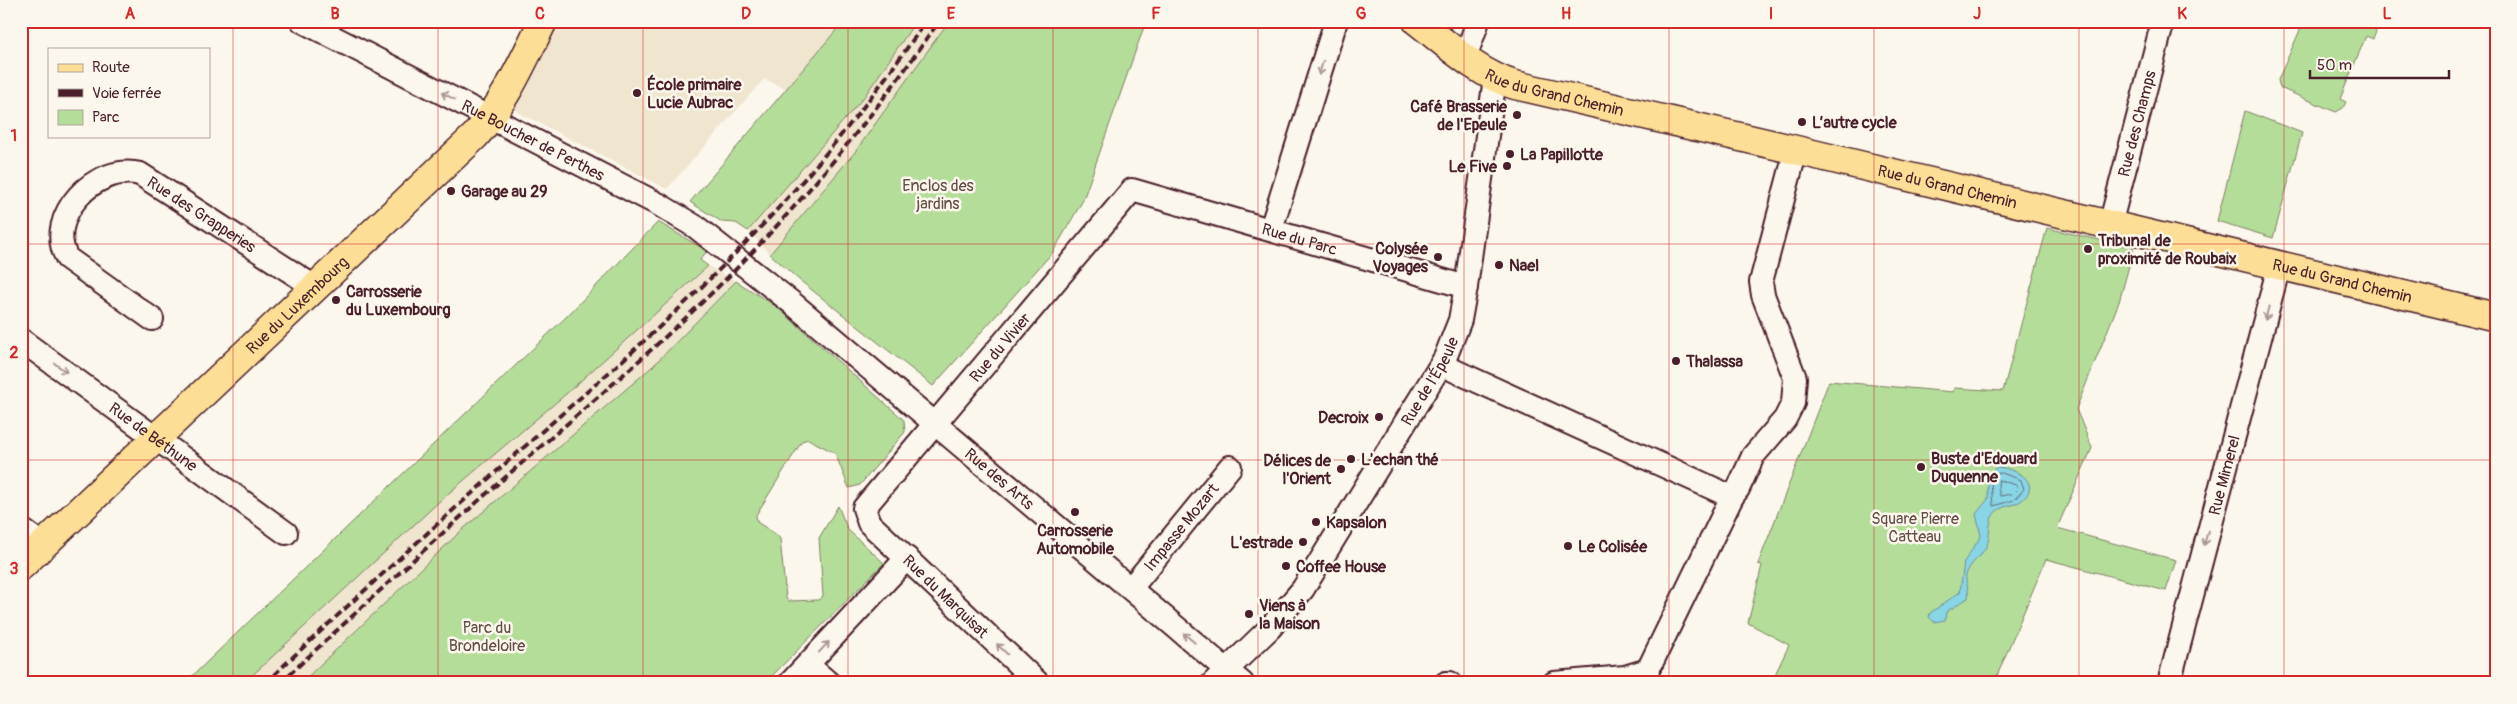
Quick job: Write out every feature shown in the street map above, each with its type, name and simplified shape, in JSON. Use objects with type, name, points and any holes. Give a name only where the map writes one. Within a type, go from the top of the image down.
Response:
[{"type":"main road","name":"Rue du Luxembourg","points":[[21,566],[32,537],[157,438],[316,288],[491,118],[543,21]]},
{"type":"main road","name":"Rue du Grand Chemin","points":[[1417,21],[1465,58],[1495,78],[1515,85],[2496,317]]},
{"type":"street","name":"Rue Boucher de Perthes","points":[[302,21],[676,214],[756,274]]},
{"type":"street","points":[[1271,229],[1336,21]]},
{"type":"street","points":[[1465,58],[1478,21]]},
{"type":"street","name":"Rue des Champs","points":[[2110,225],[2163,21]]},
{"type":"street","name":"Rue de l'Épeule","points":[[1227,678],[1303,589],[1442,365],[1455,337],[1466,287],[1495,78]]},
{"type":"street","points":[[1554,683],[1625,677],[1648,670],[1732,497],[1738,489],[1752,456],[1785,418],[1793,403],[1794,378],[1763,295],[1761,282],[1796,150]]},
{"type":"street","name":"Rue des Grapperies","points":[[152,320],[67,258],[60,244],[59,239],[66,216],[82,192],[97,180],[118,172],[140,174],[316,288]]},
{"type":"street","name":"Rue du Parc","points":[[1132,190],[1466,287]]},
{"type":"street","name":"Rue du Vivier","points":[[866,505],[1132,190]]},
{"type":"street","name":"Rue Mimerel","points":[[2169,683],[2279,266]]},
{"type":"street","name":"Rue des Arts","points":[[756,274],[1131,588],[1227,678]]},
{"type":"street","name":"Rue de Béthune","points":[[21,340],[286,533]]},
{"type":"street","points":[[1442,365],[1732,497]]},
{"type":"street","name":"Impasse Mozart","points":[[1131,588],[1230,466]]},
{"type":"street","name":"Rue du Marquisat","points":[[866,505],[864,511],[869,523],[1038,683]]},
{"type":"street","points":[[790,683],[907,558]]},
{"type":"street","points":[[808,665],[829,683]]},
{"type":"shaded area","name":"École primaire Lucie Aubrac","points":[[559,21],[844,21],[786,89],[764,79],[667,189],[516,111],[515,106]]},
{"type":"shaded area","points":[[916,21],[949,21],[855,152],[770,254],[748,231],[864,97]]},
{"type":"shaded area","points":[[708,266],[736,281],[653,366],[462,530],[301,683],[244,683],[443,498],[566,394]]},
{"type":"green space","points":[[844,21],[916,21],[864,97],[748,231],[736,223],[722,222],[690,202]]},
{"type":"green space","name":"Enclos des jardins","points":[[949,21],[1146,21],[1083,200],[1053,252],[933,386],[798,279],[770,254],[855,152]]},
{"type":"green space","points":[[2304,21],[2368,21],[2372,23],[2376,32],[2373,39],[2366,36],[2340,99],[2346,102],[2343,108],[2336,112],[2280,88],[2278,80]]},
{"type":"green space","points":[[2245,111],[2302,133],[2273,238],[2217,221]]},
{"type":"green space","points":[[658,222],[707,251],[700,260],[708,266],[566,394],[443,498],[244,683],[185,683],[567,316]]},
{"type":"green space","name":"Square Pierre Catteau","points":[[2047,228],[2134,248],[2119,302],[2076,409],[2092,448],[2057,528],[2176,560],[2166,591],[2046,559],[1994,683],[1771,683],[1789,645],[1748,623],[1762,565],[1758,564],[1829,381],[1953,392],[1954,388],[2003,391]]},
{"type":"green space","name":"Parc du Brondeloire","points":[[736,281],[777,307],[904,420],[905,432],[860,485],[849,488],[835,453],[808,439],[802,441],[756,515],[757,522],[780,539],[786,598],[788,601],[818,600],[823,596],[819,538],[838,506],[848,530],[884,563],[765,683],[301,683],[462,530],[653,366]]},
{"type":"water","points":[[1997,467],[2009,469],[2026,478],[2029,483],[2027,495],[2019,502],[1995,512],[1992,517],[1986,547],[1966,575],[1968,598],[1946,612],[1945,620],[1934,622],[1929,617],[1930,613],[1960,592],[1964,562],[1981,536],[1976,514],[1988,499],[1988,475]]},
{"type":"railway","points":[[265,683],[423,537],[617,366],[719,270],[775,212],[821,160],[864,106],[926,21]]},
{"type":"railway","points":[[280,683],[485,495],[640,360],[730,275],[840,153],[891,88],[939,21]]},
{"type":"place","name":"École primaire Lucie Aubrac","points":[[637,93]]},
{"type":"place","name":"Café Brasserie de l'Epeule","points":[[1517,115]]},
{"type":"place","name":"L’autre cycle","points":[[1802,122]]},
{"type":"place","name":"La Papillotte","points":[[1510,154]]},
{"type":"place","name":"Le Five","points":[[1507,166]]},
{"type":"place","name":"Garage au 29","points":[[451,191]]},
{"type":"place","name":"Tribunal de proximité de Roubaix","points":[[2088,249]]},
{"type":"place","name":"Colysée Voyages","points":[[1438,257]]},
{"type":"place","name":"Nael","points":[[1499,265]]},
{"type":"place","name":"Carrosserie du Luxembourg","points":[[336,300]]},
{"type":"place","name":"Thalassa","points":[[1676,361]]},
{"type":"place","name":"Decroix","points":[[1379,417]]},
{"type":"place","name":"L'echan thé","points":[[1351,459]]},
{"type":"place","name":"Buste d'Edouard Duquenne","points":[[1921,467]]},
{"type":"place","name":"Délices de l'Orient","points":[[1341,469]]},
{"type":"place","name":"Carrosserie Automobile","points":[[1075,512]]},
{"type":"place","name":"Kapsalon","points":[[1316,522]]},
{"type":"place","name":"L'estrade","points":[[1303,542]]},
{"type":"place","name":"Le Colisée","points":[[1568,546]]},
{"type":"place","name":"Coffee House","points":[[1286,566]]},
{"type":"place","name":"Viens à la Maison","points":[[1249,614]]}]
